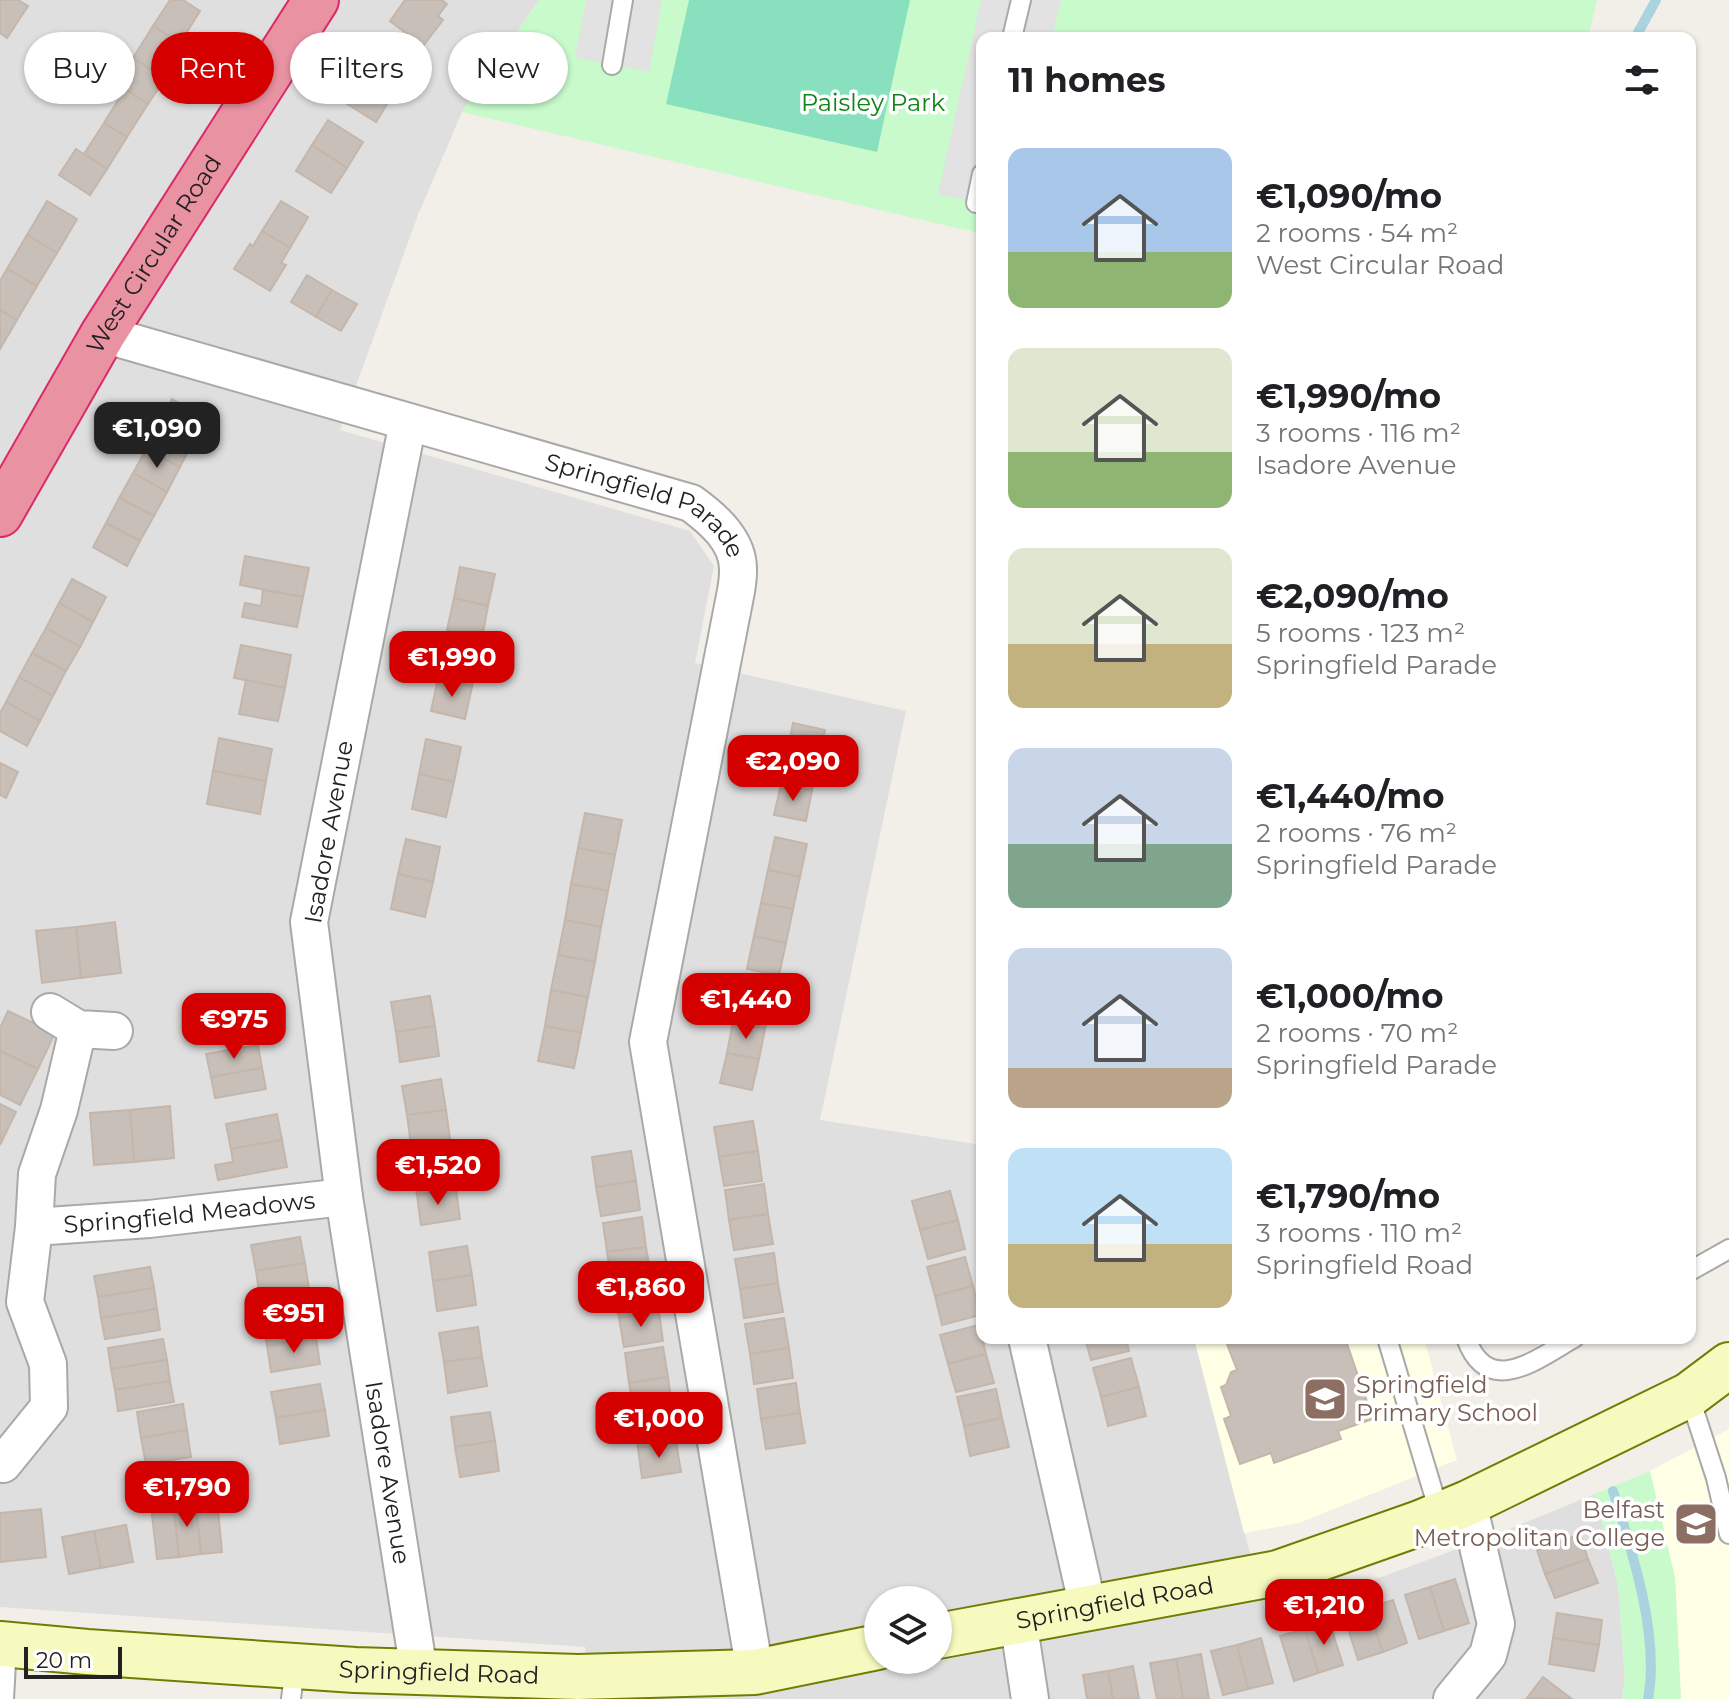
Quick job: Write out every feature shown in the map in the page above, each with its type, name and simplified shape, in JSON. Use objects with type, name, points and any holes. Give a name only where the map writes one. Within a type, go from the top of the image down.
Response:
[{"type":"highway","name":"West Circular Road","points":[[0,514],[103,334],[316,0]]},
{"type":"main road","name":"Springfield Road","points":[[952,1633],[1278,1573],[1454,1509],[1709,1392],[1729,1365]]},
{"type":"main road","name":"Springfield Road","points":[[3,1644],[116,1655],[293,1683],[419,1672],[578,1677],[755,1672],[864,1650]]},
{"type":"street","name":"Springfield Parade","points":[[103,334],[691,503],[714,520],[731,544],[739,568],[736,591],[648,1042],[755,1672]]},
{"type":"street","name":"Isadore Avenue","points":[[408,422],[309,922],[344,1197],[419,1672]]},
{"type":"street","name":"Springfield Meadows","points":[[3,1464],[49,1407],[48,1364],[12,1301],[34,1227],[37,1174],[59,1110],[64,1021],[114,1031]]},
{"type":"street","name":"Springfield Meadows","points":[[34,1227],[149,1219],[344,1197]]},
{"type":"street","points":[[1028,1344],[1088,1608]]},
{"type":"street","points":[[1452,1699],[1488,1655],[1496,1624],[1454,1509]]},
{"type":"street","points":[[1018,1620],[1030,1699]]},
{"type":"lane","points":[[612,65],[623,0]]},
{"type":"lane","points":[[1013,32],[1021,0]]},
{"type":"lane","points":[[1696,1268],[1729,1249]]},
{"type":"lane","points":[[1389,1344],[1454,1509]]},
{"type":"lane","points":[[1468,1344],[1482,1364],[1502,1371],[1514,1370],[1563,1344]]},
{"type":"lane","points":[[1709,1392],[1716,1478],[1729,1534]]},
{"type":"lane","points":[[3,1644],[4,1699]]},
{"type":"shaded area","points":[[0,0],[539,0],[517,32],[448,32],[448,104],[468,104],[418,215],[340,430],[690,531],[714,566],[695,663],[906,711],[820,1120],[976,1144],[976,1344],[1196,1344],[1267,1619],[1487,1538],[1595,1494],[1618,1585],[1625,1680],[1622,1699],[595,1699],[585,1647],[0,1607]]},
{"type":"shaded area","points":[[586,0],[662,0],[649,72],[575,58]]},
{"type":"shaded area","points":[[981,0],[1061,0],[1053,32],[976,32],[976,203],[938,194]]},
{"type":"shaded area","name":"Springfield Primary School","points":[[1196,1344],[1426,1344],[1457,1460],[1299,1523],[1244,1533]]},
{"type":"shaded area","name":"Belfast Metropolitan College","points":[[1729,1429],[1729,1699],[1681,1699],[1675,1578],[1650,1471]]},
{"type":"green space","name":"Paisley Park","points":[[539,0],[1597,0],[1589,32],[976,32],[976,233],[462,112],[468,104],[568,104],[568,32],[517,32]]},
{"type":"green space","points":[[689,0],[910,0],[877,152],[666,104]]},
{"type":"green space","points":[[1650,1471],[1675,1578],[1681,1699],[1622,1699],[1625,1680],[1618,1585],[1595,1494]]},
{"type":"building","points":[[0,0],[18,0],[28,6],[7,38],[0,33]]},
{"type":"building","points":[[170,0],[183,0],[200,11],[187,32],[163,32],[153,26]]},
{"type":"building","points":[[405,0],[442,0],[447,4],[438,16],[443,20],[432,34],[405,32],[390,21]]},
{"type":"building","points":[[153,26],[163,32],[151,32],[151,69],[135,59]]},
{"type":"building","points":[[135,59],[151,70],[151,100],[148,104],[135,96]]},
{"type":"building","points":[[135,96],[148,104],[127,137],[104,123],[116,104],[135,104]]},
{"type":"building","points":[[347,104],[387,104],[376,122]]},
{"type":"building","points":[[328,120],[363,142],[347,168],[312,145]]},
{"type":"building","points":[[104,123],[127,137],[107,169],[84,154]]},
{"type":"building","points":[[312,145],[347,168],[331,193],[296,171]]},
{"type":"building","points":[[76,149],[107,169],[90,195],[59,175]]},
{"type":"building","points":[[47,201],[77,219],[57,253],[27,235]]},
{"type":"building","points":[[281,201],[308,217],[290,248],[262,231]]},
{"type":"building","points":[[262,231],[290,248],[281,263],[286,265],[270,291],[234,269]]},
{"type":"building","points":[[27,235],[57,253],[37,286],[7,269]]},
{"type":"building","points":[[7,269],[37,286],[17,320],[0,310],[0,281]]},
{"type":"building","points":[[307,275],[332,290],[316,317],[291,302]]},
{"type":"building","points":[[332,290],[357,304],[341,331],[316,317]]},
{"type":"building","points":[[0,310],[17,320],[0,349]]},
{"type":"building","points":[[172,399],[206,418],[193,442],[159,424]]},
{"type":"building","points":[[159,424],[193,442],[180,467],[146,449]]},
{"type":"building","points":[[146,449],[180,467],[167,492],[133,473]]},
{"type":"building","points":[[133,473],[167,492],[154,516],[119,498]]},
{"type":"building","points":[[119,498],[154,516],[140,541],[106,523]]},
{"type":"building","points":[[106,523],[140,541],[127,566],[93,547]]},
{"type":"building","points":[[245,556],[309,568],[303,597],[240,585]]},
{"type":"building","points":[[460,567],[495,574],[488,606],[454,598]]},
{"type":"building","points":[[72,579],[106,597],[93,622],[59,603]]},
{"type":"building","points":[[263,590],[303,597],[297,627],[242,617],[245,603],[261,606]]},
{"type":"building","points":[[454,598],[488,606],[482,638],[447,630]]},
{"type":"building","points":[[59,603],[93,622],[80,647],[46,628]]},
{"type":"building","points":[[46,628],[80,647],[66,671],[32,653]]},
{"type":"building","points":[[241,645],[291,655],[285,688],[234,678]]},
{"type":"building","points":[[444,648],[479,655],[472,687],[438,679]]},
{"type":"building","points":[[32,653],[66,671],[53,696],[19,677]]},
{"type":"building","points":[[19,677],[53,696],[40,721],[6,702]]},
{"type":"building","points":[[438,679],[472,687],[465,719],[431,711]]},
{"type":"building","points":[[246,680],[285,688],[278,721],[239,714]]},
{"type":"building","points":[[6,702],[40,721],[27,746],[0,731],[0,713]]},
{"type":"building","points":[[793,723],[825,730],[819,760],[787,754]]},
{"type":"building","points":[[219,738],[272,749],[266,781],[213,771]]},
{"type":"building","points":[[426,739],[461,747],[454,782],[419,774]]},
{"type":"building","points":[[787,754],[819,760],[812,790],[781,784]]},
{"type":"building","points":[[0,763],[18,772],[6,798],[0,795]]},
{"type":"building","points":[[213,771],[266,781],[260,814],[207,804]]},
{"type":"building","points":[[419,774],[454,782],[446,817],[412,809]]},
{"type":"building","points":[[781,784],[812,790],[806,821],[774,815]]},
{"type":"building","points":[[585,813],[622,820],[615,855],[578,848]]},
{"type":"building","points":[[775,837],[807,844],[800,877],[768,870]]},
{"type":"building","points":[[406,839],[440,847],[433,882],[398,874]]},
{"type":"building","points":[[578,848],[615,855],[608,891],[571,884]]},
{"type":"building","points":[[768,870],[800,877],[793,909],[761,903]]},
{"type":"building","points":[[398,874],[433,882],[425,917],[391,909]]},
{"type":"building","points":[[571,884],[608,891],[601,927],[565,920]]},
{"type":"building","points":[[761,903],[793,909],[786,943],[754,936]]},
{"type":"building","points":[[565,920],[601,927],[595,962],[558,955]]},
{"type":"building","points":[[115,922],[121,973],[81,978],[76,927]]},
{"type":"building","points":[[76,927],[81,978],[42,983],[36,931]]},
{"type":"building","points":[[754,936],[786,943],[779,975],[747,969]]},
{"type":"building","points":[[558,955],[595,962],[588,997],[551,990]]},
{"type":"building","points":[[551,990],[588,997],[581,1033],[545,1026]]},
{"type":"building","points":[[740,991],[771,998],[765,1029],[733,1022]]},
{"type":"building","points":[[430,996],[435,1026],[396,1032],[391,1002]]},
{"type":"building","points":[[8,1011],[55,1033],[38,1069],[0,1051],[0,1028]]},
{"type":"building","points":[[733,1022],[765,1029],[759,1059],[727,1053]]},
{"type":"building","points":[[435,1026],[439,1056],[400,1062],[396,1032]]},
{"type":"building","points":[[545,1026],[581,1033],[574,1068],[538,1061]]},
{"type":"building","points":[[258,1045],[262,1068],[211,1077],[206,1054]]},
{"type":"building","points":[[0,1051],[38,1069],[20,1105],[0,1095]]},
{"type":"building","points":[[727,1053],[759,1059],[752,1090],[720,1083]]},
{"type":"building","points":[[262,1068],[266,1089],[215,1098],[211,1077]]},
{"type":"building","points":[[441,1079],[446,1110],[407,1115],[402,1086]]},
{"type":"building","points":[[0,1104],[16,1112],[0,1145]]},
{"type":"building","points":[[170,1106],[174,1158],[134,1162],[130,1110]]},
{"type":"building","points":[[130,1110],[134,1162],[94,1165],[90,1113]]},
{"type":"building","points":[[446,1110],[450,1139],[411,1145],[407,1115]]},
{"type":"building","points":[[277,1114],[282,1140],[231,1149],[226,1124]]},
{"type":"building","points":[[753,1121],[758,1151],[719,1157],[714,1127]]},
{"type":"building","points":[[282,1140],[287,1167],[218,1180],[215,1165],[233,1162],[231,1149]]},
{"type":"building","points":[[631,1151],[636,1181],[596,1187],[592,1157]]},
{"type":"building","points":[[758,1151],[762,1181],[724,1186],[719,1157]]},
{"type":"building","points":[[451,1160],[456,1189],[417,1195],[412,1165]]},
{"type":"building","points":[[636,1181],[640,1210],[601,1216],[596,1187]]},
{"type":"building","points":[[764,1184],[768,1214],[729,1220],[725,1190]]},
{"type":"building","points":[[456,1189],[460,1219],[421,1225],[417,1195]]},
{"type":"building","points":[[950,1191],[958,1220],[920,1230],[912,1201]]},
{"type":"building","points":[[768,1214],[773,1244],[734,1250],[729,1220]]},
{"type":"building","points":[[642,1217],[646,1247],[607,1252],[603,1223]]},
{"type":"building","points":[[958,1220],[965,1249],[928,1259],[920,1230]]},
{"type":"building","points":[[300,1237],[305,1263],[256,1271],[251,1245]]},
{"type":"building","points":[[467,1246],[472,1275],[433,1281],[429,1252]]},
{"type":"building","points":[[646,1247],[651,1276],[612,1282],[607,1252]]},
{"type":"building","points":[[774,1253],[778,1283],[740,1289],[735,1259]]},
{"type":"building","points":[[965,1257],[973,1286],[935,1296],[927,1267]]},
{"type":"building","points":[[305,1263],[309,1289],[260,1298],[256,1271]]},
{"type":"building","points":[[150,1267],[154,1288],[98,1297],[94,1276]]},
{"type":"building","points":[[472,1275],[476,1305],[437,1311],[433,1281]]},
{"type":"building","points":[[654,1282],[659,1312],[619,1318],[615,1288]]},
{"type":"building","points":[[778,1283],[783,1312],[744,1318],[740,1289]]},
{"type":"building","points":[[973,1286],[976,1316],[942,1325],[935,1296]]},
{"type":"building","points":[[154,1288],[157,1309],[101,1318],[98,1297]]},
{"type":"building","points":[[157,1309],[160,1330],[105,1339],[101,1318]]},
{"type":"building","points":[[312,1312],[316,1338],[267,1346],[263,1320]]},
{"type":"building","points":[[659,1312],[663,1341],[624,1347],[619,1318]]},
{"type":"building","points":[[784,1318],[789,1348],[750,1354],[745,1324]]},
{"type":"building","points":[[976,1326],[976,1344],[984,1344],[986,1354],[948,1364],[940,1335]]},
{"type":"building","points":[[478,1327],[482,1357],[444,1362],[439,1333]]},
{"type":"building","points":[[316,1338],[320,1364],[271,1372],[267,1346]]},
{"type":"building","points":[[163,1339],[167,1360],[111,1369],[108,1348]]},
{"type":"building","points":[[1087,1344],[1127,1344],[1129,1351],[1091,1360]]},
{"type":"building","points":[[1227,1344],[1347,1344],[1373,1419],[1338,1431],[1341,1439],[1274,1463],[1271,1453],[1240,1464],[1224,1419],[1231,1416],[1221,1387],[1226,1385],[1231,1372],[1237,1370]]},
{"type":"building","points":[[663,1347],[668,1377],[629,1383],[625,1353]]},
{"type":"building","points":[[789,1348],[793,1378],[754,1384],[750,1354]]},
{"type":"building","points":[[986,1354],[994,1383],[956,1392],[948,1364]]},
{"type":"building","points":[[482,1357],[487,1386],[448,1393],[444,1362]]},
{"type":"building","points":[[1131,1358],[1139,1387],[1101,1397],[1093,1368]]},
{"type":"building","points":[[167,1360],[170,1381],[115,1390],[111,1369]]},
{"type":"building","points":[[668,1377],[672,1407],[634,1412],[629,1383]]},
{"type":"building","points":[[170,1381],[174,1402],[118,1411],[115,1390]]},
{"type":"building","points":[[796,1383],[800,1413],[761,1419],[757,1389]]},
{"type":"building","points":[[320,1384],[325,1410],[276,1418],[271,1392]]},
{"type":"building","points":[[1139,1387],[1146,1416],[1108,1426],[1101,1397]]},
{"type":"building","points":[[996,1389],[1002,1418],[964,1426],[957,1397]]},
{"type":"building","points":[[183,1404],[187,1430],[141,1438],[137,1412]]},
{"type":"building","points":[[325,1410],[329,1436],[280,1444],[276,1418]]},
{"type":"building","points":[[490,1412],[495,1441],[455,1447],[451,1417]]},
{"type":"building","points":[[672,1413],[676,1442],[638,1448],[633,1418]]},
{"type":"building","points":[[800,1413],[805,1443],[766,1449],[761,1419]]},
{"type":"building","points":[[1002,1418],[1009,1447],[970,1456],[964,1426]]},
{"type":"building","points":[[187,1430],[191,1457],[146,1464],[141,1438]]},
{"type":"building","points":[[495,1441],[499,1471],[460,1477],[455,1447]]},
{"type":"building","points":[[676,1442],[681,1472],[642,1478],[638,1448]]},
{"type":"building","points":[[217,1499],[222,1552],[201,1554],[195,1501]]},
{"type":"building","points":[[195,1501],[201,1554],[179,1557],[173,1503]]},
{"type":"building","points":[[173,1503],[179,1557],[157,1559],[151,1506]]},
{"type":"building","points":[[41,1509],[46,1557],[0,1562],[0,1513]]},
{"type":"building","points":[[126,1525],[133,1562],[101,1568],[94,1531]]},
{"type":"building","points":[[94,1531],[101,1568],[69,1574],[62,1537]]},
{"type":"building","points":[[1580,1534],[1588,1559],[1545,1574],[1537,1550]]},
{"type":"building","points":[[1588,1559],[1598,1583],[1555,1598],[1545,1574]]},
{"type":"building","points":[[1455,1579],[1469,1623],[1444,1631],[1430,1587]]},
{"type":"building","points":[[1430,1587],[1444,1631],[1419,1639],[1405,1595]]},
{"type":"building","points":[[1393,1600],[1407,1643],[1383,1652],[1368,1608]]},
{"type":"building","points":[[1368,1608],[1383,1652],[1358,1660],[1344,1616]]},
{"type":"building","points":[[1557,1613],[1602,1620],[1599,1645],[1553,1638]]},
{"type":"building","points":[[1329,1621],[1343,1665],[1318,1673],[1305,1629]]},
{"type":"building","points":[[1305,1629],[1318,1673],[1294,1681],[1280,1636]]},
{"type":"building","points":[[1261,1638],[1273,1683],[1248,1689],[1237,1645]]},
{"type":"building","points":[[1553,1638],[1599,1645],[1594,1671],[1549,1664]]},
{"type":"building","points":[[1237,1645],[1248,1689],[1223,1695],[1211,1651]]},
{"type":"building","points":[[1201,1654],[1209,1699],[1183,1699],[1176,1659]]},
{"type":"building","points":[[1176,1659],[1183,1699],[1157,1699],[1150,1663]]},
{"type":"building","points":[[1133,1666],[1139,1699],[1113,1699],[1108,1671]]},
{"type":"building","points":[[1108,1671],[1113,1699],[1087,1699],[1083,1675]]},
{"type":"building","points":[[1543,1677],[1572,1699],[1527,1698]]},
{"type":"waterway","points":[[1638,32],[1656,0]]},
{"type":"waterway","points":[[1613,1491],[1636,1567],[1647,1621],[1651,1674],[1648,1699]]},
{"type":"place","name":"Springfield Primary School","points":[[1325,1399]]},
{"type":"place","name":"Belfast Metropolitan College","points":[[1696,1524]]}]
